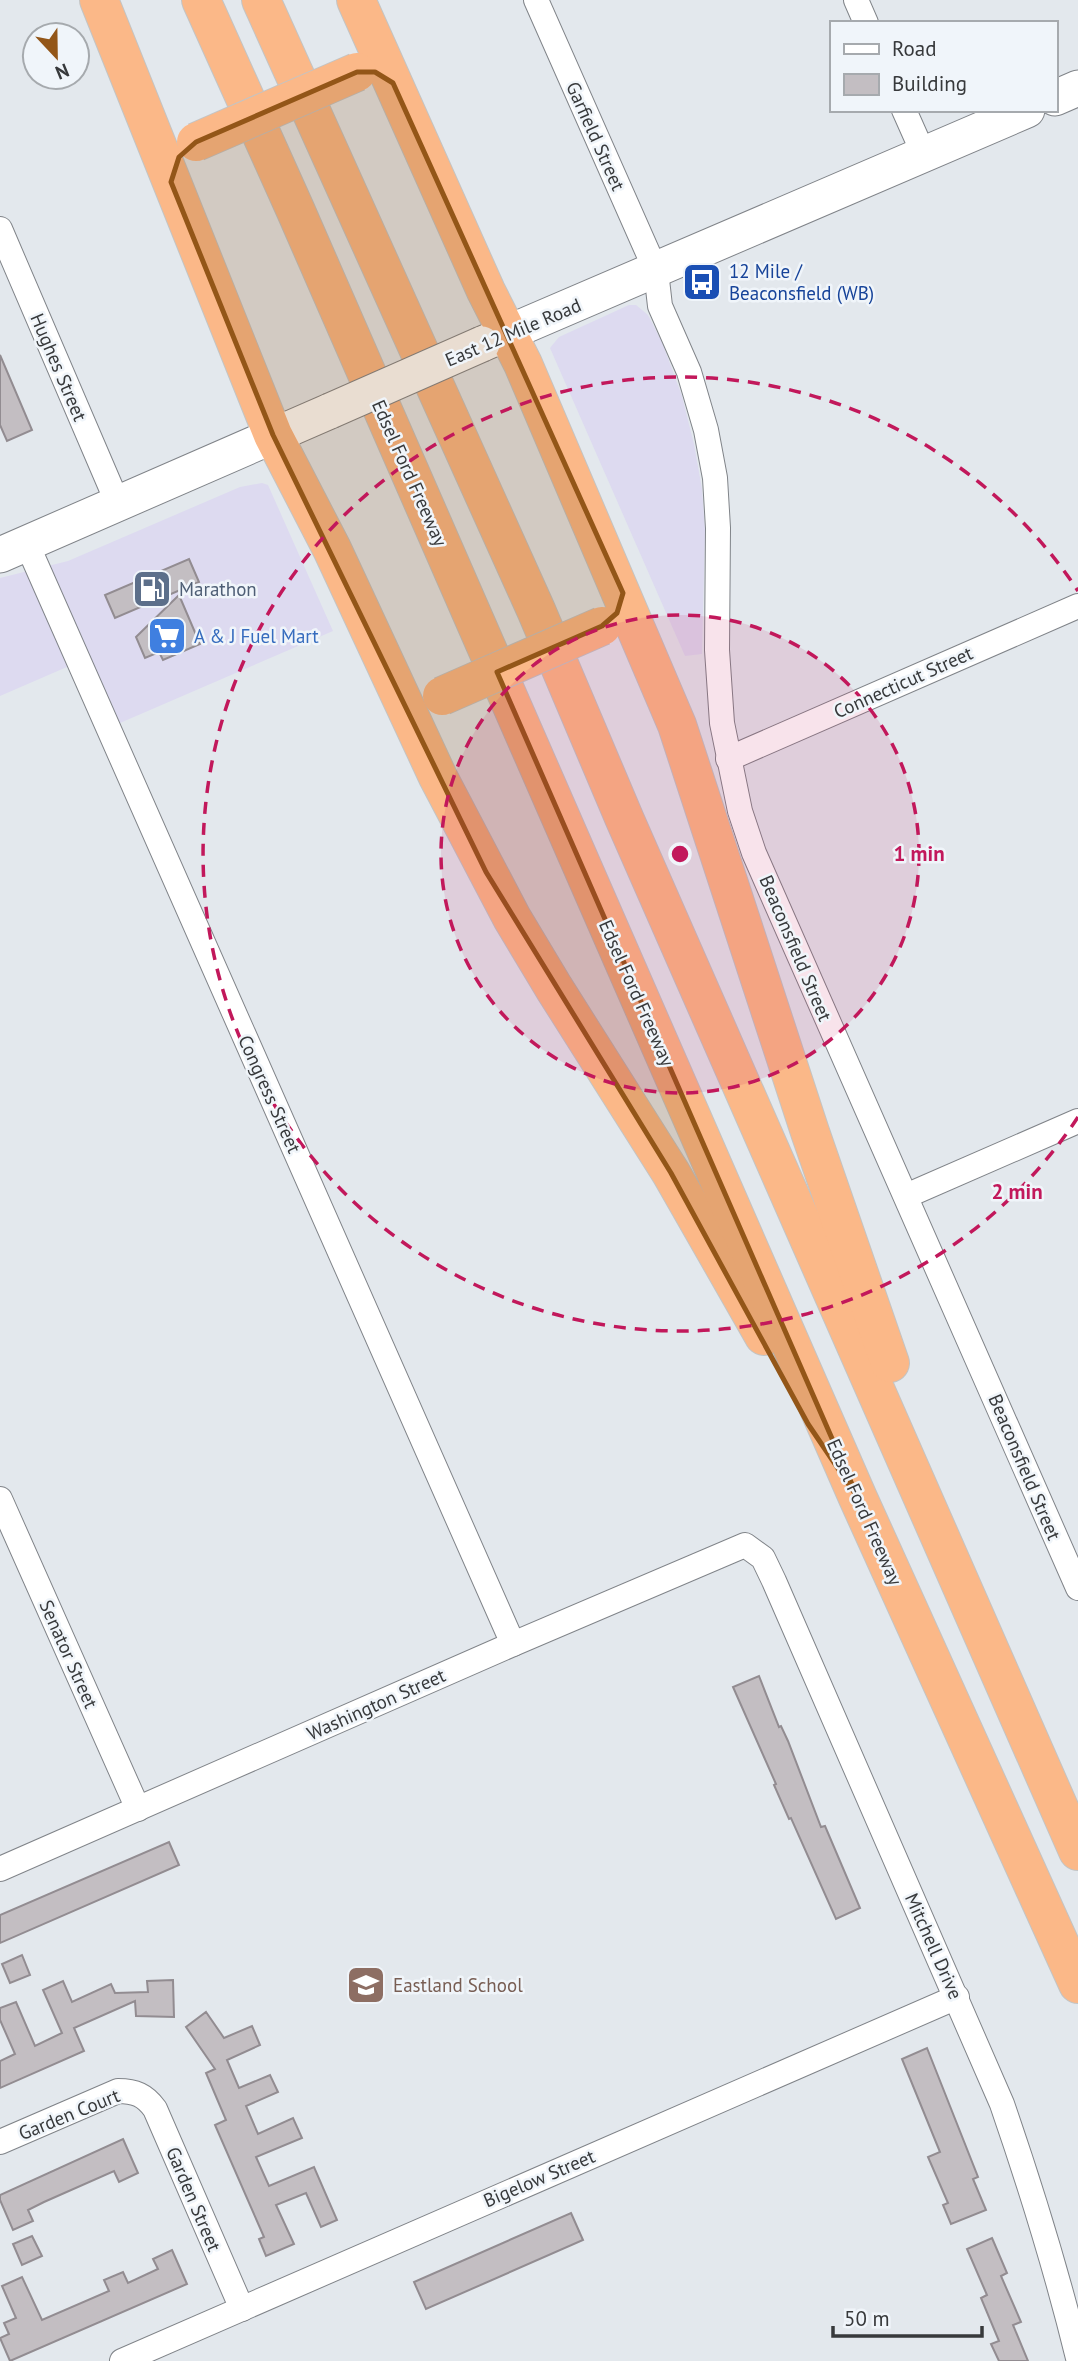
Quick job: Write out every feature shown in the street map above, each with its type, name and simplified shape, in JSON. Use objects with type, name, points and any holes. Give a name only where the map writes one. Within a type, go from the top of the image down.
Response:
[{"type":"highway","points":[[99,0],[273,435],[332,549],[397,691],[474,848],[512,918],[671,1173],[763,1335],[808,1424],[858,1498]]},
{"type":"highway","name":"Edsel Ford Freeway","points":[[201,0],[301,222],[858,1498],[1078,1984]]},
{"type":"highway","points":[[261,0],[536,610],[625,820],[1077,1849]]},
{"type":"highway","points":[[356,0],[485,291],[495,339],[623,593],[690,760],[877,1330],[904,1401],[1013,1653],[1077,1849]]},
{"type":"highway","points":[[171,182],[179,157],[196,142],[357,72],[375,72],[393,83]]},
{"type":"highway","points":[[397,691],[408,698],[419,700],[442,696],[602,626],[617,613],[623,593]]},
{"type":"main road","points":[[1057,97],[1078,88]]},
{"type":"main road","name":"East 12 Mile Road","points":[[13,550],[1022,112]]},
{"type":"street","name":"Garfield Street","points":[[536,0],[656,271]]},
{"type":"street","points":[[856,0],[865,21]]},
{"type":"street","points":[[905,112],[924,155]]},
{"type":"street","name":"Hughes Street","points":[[0,229],[118,504]]},
{"type":"street","name":"Beaconsfield Street","points":[[656,271],[660,306],[689,372],[706,430],[715,478],[718,528],[717,650],[722,723],[740,811],[754,853],[1078,1588]]},
{"type":"street","name":"Congress Street","points":[[13,550],[513,1644]]},
{"type":"street","name":"Connecticut Street","points":[[728,759],[1078,606]]},
{"type":"street","points":[[906,1196],[1078,1121]]},
{"type":"street","name":"Senator Street","points":[[0,1499],[138,1810]]},
{"type":"street","name":"Washington Street","points":[[0,1869],[730,1549],[745,1545],[754,1549]]},
{"type":"street","name":"Mitchell Drive","points":[[754,1549],[763,1558],[774,1581],[1002,2104],[1060,2285],[1078,2358]]},
{"type":"street","name":"Bigelow Street","points":[[122,2361],[957,1997]]},
{"type":"street","name":"Garden Court","points":[[0,2142],[118,2091],[139,2094]]},
{"type":"street","name":"Garden Street","points":[[139,2094],[147,2098],[155,2109],[242,2309]]},
{"type":"highlighted area","points":[[357,72],[375,72],[393,83],[623,593],[617,613],[602,626],[497,672],[858,1498],[808,1424],[671,1173],[486,872],[273,435],[171,182],[179,157],[196,142]]},
{"type":"shaded area","points":[[629,305],[636,305],[648,315],[662,342],[682,396],[694,444],[702,489],[705,530],[702,654],[685,656],[550,348],[559,337]]},
{"type":"shaded area","points":[[262,483],[268,485],[333,631],[120,723],[90,657],[0,696],[0,578],[68,561],[240,487]]},
{"type":"building","points":[[0,355],[32,430],[7,441],[0,425]]},
{"type":"building","points":[[189,559],[199,582],[115,618],[105,595]]},
{"type":"building","points":[[179,595],[200,644],[163,660],[159,652],[145,658],[136,637]]},
{"type":"building","points":[[759,1676],[779,1727],[781,1726],[788,1741],[821,1827],[825,1826],[860,1908],[836,1919],[791,1818],[789,1819],[733,1687]]},
{"type":"building","points":[[169,1842],[179,1865],[0,1943],[0,1915]]},
{"type":"building","points":[[22,1955],[30,1975],[10,1983],[2,1964]]},
{"type":"building","points":[[173,1980],[174,2017],[136,2016],[135,2001],[74,2028],[84,2051],[0,2088],[0,2061],[15,2054],[0,2020],[0,2008],[16,2002],[35,2046],[62,2033],[43,1990],[63,1981],[72,2002],[111,1984],[115,1993],[148,1992],[147,1981]]},
{"type":"building","points":[[206,2012],[224,2038],[252,2026],[260,2045],[227,2060],[239,2088],[270,2075],[278,2092],[246,2106],[258,2134],[293,2118],[302,2138],[256,2157],[269,2186],[314,2167],[337,2220],[321,2227],[306,2193],[276,2205],[294,2244],[266,2256],[259,2239],[264,2237],[215,2125],[226,2120],[206,2073],[215,2069],[186,2027]]},
{"type":"building","points":[[927,2048],[978,2177],[973,2179],[986,2210],[951,2224],[943,2205],[948,2203],[928,2157],[940,2152],[902,2059]]},
{"type":"building","points":[[123,2139],[138,2173],[119,2182],[114,2171],[44,2202],[28,2210],[33,2221],[13,2230],[0,2195]]},
{"type":"building","points":[[571,2213],[583,2240],[426,2309],[414,2282]]},
{"type":"building","points":[[32,2236],[42,2256],[22,2265],[13,2244]]},
{"type":"building","points":[[992,2238],[1007,2273],[1001,2276],[1021,2322],[1013,2325],[1028,2361],[999,2361],[991,2344],[999,2341],[981,2298],[987,2295],[967,2249]]},
{"type":"building","points":[[172,2250],[187,2284],[10,2361],[0,2338],[9,2334],[4,2323],[16,2318],[2,2286],[22,2277],[42,2320],[109,2291],[104,2280],[123,2272],[128,2283],[158,2269],[153,2259]]},
{"type":"place","name":"12 Mile / Beaconsfield (WB)","points":[[702,282]]},
{"type":"place","name":"Marathon","points":[[152,589]]},
{"type":"place","name":"A & J Fuel Mart","points":[[167,636]]},
{"type":"place","name":"Eastland School","points":[[366,1985]]}]
